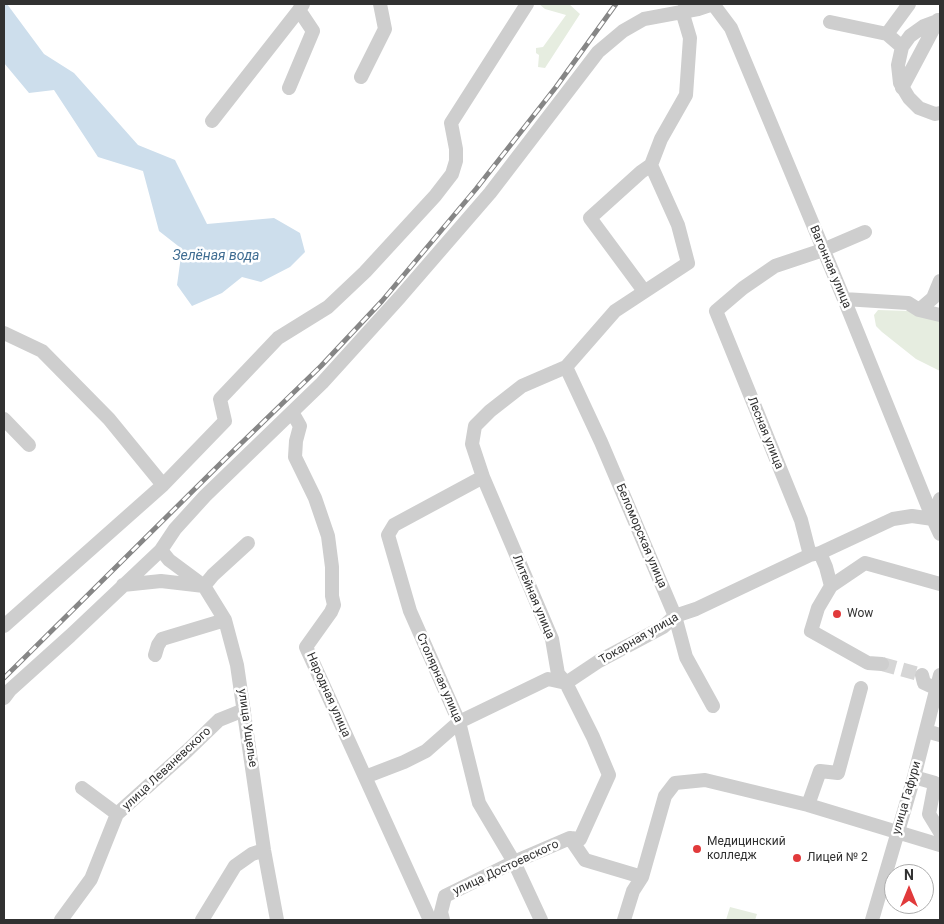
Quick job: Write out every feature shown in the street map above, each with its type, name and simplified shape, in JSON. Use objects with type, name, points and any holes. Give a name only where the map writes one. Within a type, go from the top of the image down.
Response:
[{"type":"street","points":[[361,77],[385,29],[380,4]]},
{"type":"street","points":[[4,626],[162,485],[225,422],[220,399],[278,338],[328,307],[365,272],[435,196],[452,174],[456,161],[456,149],[451,123],[527,4]]},
{"type":"street","points":[[644,291],[590,218],[641,172],[652,165],[661,139],[686,95],[690,38],[682,11],[662,4]]},
{"type":"street","name":"Вагонная улица","points":[[4,698],[10,690],[123,585],[165,555],[175,529],[205,496],[322,383],[490,193],[598,52],[623,31],[644,19],[698,9],[713,4],[730,28],[844,299],[932,519],[940,534]]},
{"type":"street","points":[[887,34],[909,4]]},
{"type":"street","points":[[212,121],[301,7],[313,31],[289,88]]},
{"type":"street","points":[[939,115],[919,108],[909,98],[902,88],[898,75],[898,65],[902,47],[910,36],[924,26],[940,20]]},
{"type":"street","points":[[902,88],[940,20]]},
{"type":"street","points":[[830,22],[887,34],[902,47]]},
{"type":"street","points":[[566,367],[615,311],[688,263],[678,225],[652,165]]},
{"type":"street","points":[[823,250],[865,232]]},
{"type":"street","name":"Лесная улица","points":[[823,250],[775,266],[743,288],[716,311],[815,554],[826,567],[831,586]]},
{"type":"street","points":[[920,310],[933,298],[940,281]]},
{"type":"street","points":[[844,299],[908,303],[920,310],[940,315]]},
{"type":"street","points":[[4,333],[42,351],[109,419],[162,485]]},
{"type":"street","name":"Литейная улица","points":[[566,367],[522,386],[490,411],[475,426],[472,444],[483,477],[552,639],[558,674],[566,683],[594,737],[609,775]]},
{"type":"street","name":"Беломорская улица","points":[[566,367],[601,442],[675,616],[686,657],[713,706]]},
{"type":"street","name":"Народная улица","points":[[292,412],[300,426],[296,441],[295,457],[316,498],[328,536],[332,567],[332,596],[334,605],[306,647],[430,920]]},
{"type":"street","points":[[4,419],[29,446]]},
{"type":"street","name":"Столярная улица","points":[[483,477],[394,524],[388,535],[410,611],[459,722],[479,803],[514,862],[541,920]]},
{"type":"street","points":[[932,519],[940,500]]},
{"type":"street","name":"Токарная улица","points":[[566,683],[599,661],[663,627],[675,616],[696,609],[893,519],[912,516],[932,519]]},
{"type":"street","points":[[123,585],[161,581],[204,586],[213,575],[248,543]]},
{"type":"street","name":"улица Ущелье","points":[[165,555],[204,586],[226,620],[237,665],[264,850],[277,920]]},
{"type":"street","points":[[874,661],[811,631],[818,608],[831,586],[865,563],[940,584]]},
{"type":"street","points":[[155,655],[162,639],[226,620]]},
{"type":"street","points":[[922,676],[924,684],[938,682]]},
{"type":"street","points":[[365,777],[426,751],[459,722],[548,678],[566,683]]},
{"type":"street","name":"улица Гафури","points":[[872,920],[914,777],[938,682]]},
{"type":"street","points":[[808,805],[820,771],[838,773],[861,688]]},
{"type":"street","name":"улица Леваневского","points":[[61,920],[91,880],[117,814],[187,752],[219,720],[244,710]]},
{"type":"street","points":[[926,731],[940,735]]},
{"type":"street","name":"улица Достоевского","points":[[443,920],[442,912],[446,896],[514,862],[570,838],[580,839],[609,775]]},
{"type":"street","points":[[914,777],[935,783],[929,814],[940,832]]},
{"type":"street","points":[[624,920],[633,891],[642,877],[666,796],[675,783],[706,780],[808,805],[940,845]]},
{"type":"street","points":[[82,788],[117,814]]},
{"type":"street","points":[[570,838],[584,860],[642,877]]},
{"type":"street","points":[[202,920],[235,866],[252,854],[264,850]]},
{"type":"shaded area","points":[[539,4],[569,4],[580,14],[545,68],[538,67],[539,55],[536,53],[536,48],[543,47],[566,15],[545,9]]},
{"type":"shaded area","points":[[878,310],[910,311],[940,319],[940,371],[916,359],[882,332],[876,326],[874,315]]},
{"type":"shaded area","points":[[730,907],[757,914],[755,920],[726,920]]},
{"type":"water","name":"Зелёная вода","points":[[4,4],[7,4],[44,54],[74,73],[138,145],[175,160],[207,224],[274,218],[300,233],[305,252],[290,267],[261,282],[242,277],[222,293],[192,306],[177,285],[182,249],[159,231],[143,171],[98,157],[54,90],[29,93],[4,63]]},
{"type":"tunnel","points":[[882,664],[922,675]]},
{"type":"railway","points":[[4,678],[321,366],[382,301],[476,189],[556,87],[616,4]]},
{"type":"place","name":"Wow","points":[[837,614]]},
{"type":"place","name":"Медицинский колледж","points":[[697,849]]},
{"type":"place","name":"Лицей № 2","points":[[797,858]]}]
